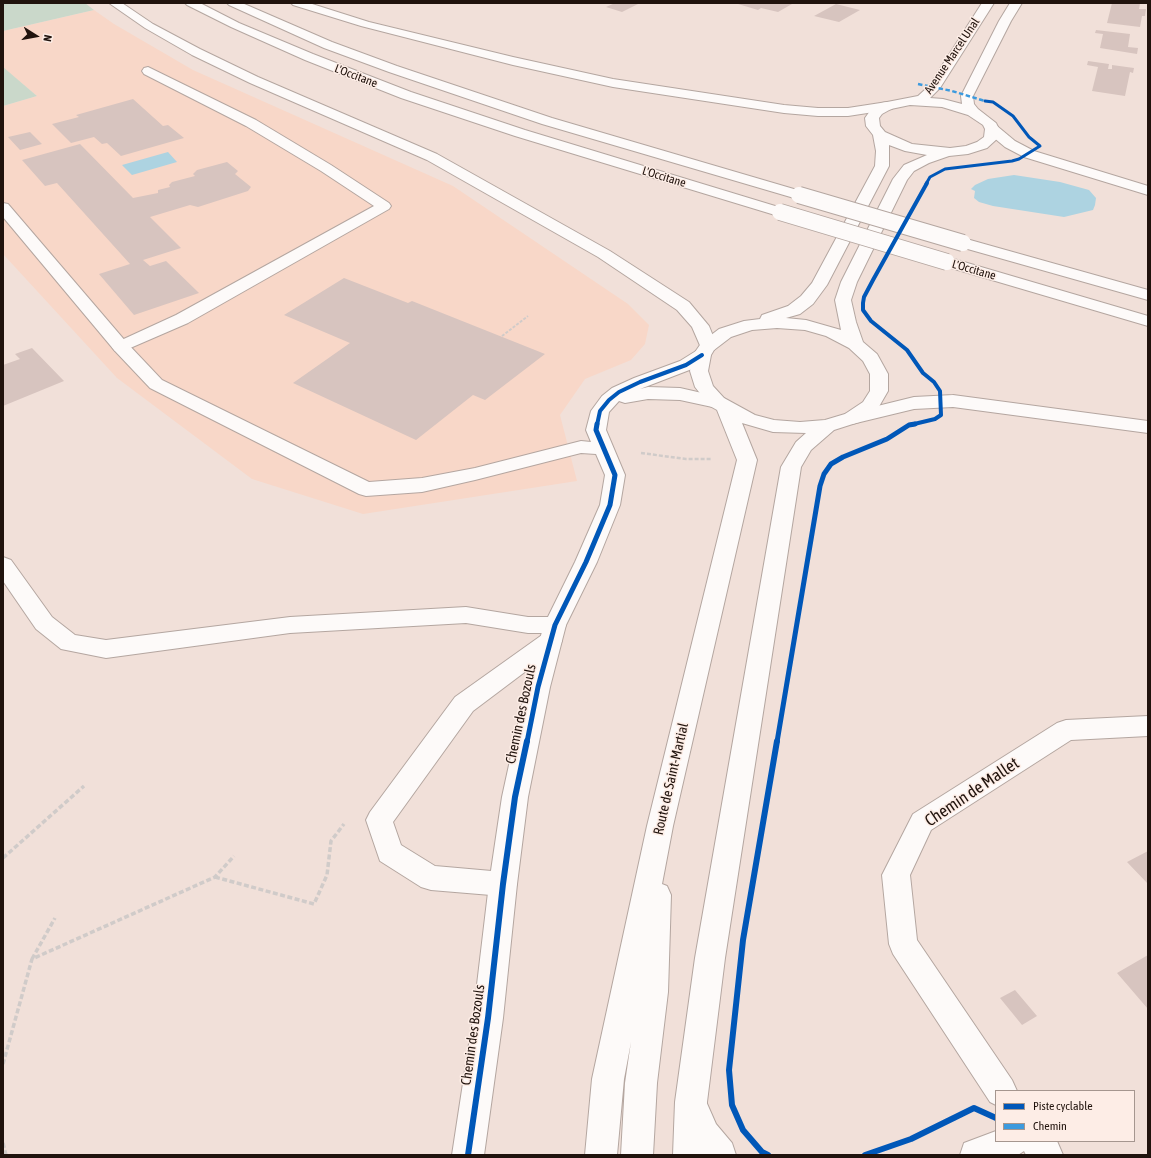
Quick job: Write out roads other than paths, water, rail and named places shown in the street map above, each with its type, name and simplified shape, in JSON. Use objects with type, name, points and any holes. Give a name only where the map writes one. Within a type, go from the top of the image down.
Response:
[{"type":"main road","points":[[115,3],[149,26],[196,52],[254,80],[432,157],[604,254],[683,306],[700,326],[705,351],[698,371],[704,387],[721,405]]},
{"type":"main road","name":"L'Occitane","points":[[191,3],[235,25],[309,57],[406,95],[520,133],[947,262],[1148,320]]},
{"type":"main road","name":"L'Occitane","points":[[233,3],[328,45],[393,69],[547,121],[963,243],[1148,295]]},
{"type":"main road","points":[[297,3],[379,27],[513,61],[613,83],[692,96],[804,111],[848,112],[910,101],[944,103],[973,112],[989,123],[992,129],[1010,144],[1029,154],[1148,192]]},
{"type":"main road","name":"Avenue Marcel Unal","points":[[910,101],[922,99],[934,88],[988,3]]},
{"type":"main road","name":"Avenue Marcel Unal","points":[[973,112],[968,104],[967,96],[1015,3]]},
{"type":"main road","points":[[121,347],[182,319],[384,206],[326,168],[251,123],[148,71]]},
{"type":"main road","points":[[887,106],[877,111],[872,118],[873,126],[880,134],[893,142],[910,148],[950,152],[968,150],[982,145],[990,138],[992,129]]},
{"type":"main road","points":[[750,325],[794,310],[807,300],[819,285],[882,166],[883,151],[880,134]]},
{"type":"main road","points":[[855,344],[847,322],[843,300],[849,282],[896,186],[909,168],[924,160],[950,152]]},
{"type":"main road","points":[[3,207],[121,347],[156,384],[366,489],[422,485],[475,474],[581,447],[605,449]]},
{"type":"main road","points":[[750,325],[777,323],[806,325],[832,332],[855,344],[871,358],[880,374],[879,390],[870,406],[852,418]]},
{"type":"main road","name":"Chemin des Bozouls","points":[[468,1155],[488,1018],[503,884],[515,797],[538,687],[552,633],[586,562],[610,505],[615,475],[596,430],[600,412],[608,400],[619,392],[640,382],[686,365],[726,333],[750,325]]},
{"type":"main road","points":[[608,400],[648,393],[680,394],[721,405],[748,418],[773,426],[800,428],[827,426],[852,418],[914,403],[953,401],[1148,427]]},
{"type":"main road","name":"Route de Saint-Martial","points":[[601,1155],[608,1079],[660,826],[746,460],[721,405]]},
{"type":"main road","points":[[688,1155],[691,1102],[710,958],[791,467],[803,446],[827,426]]},
{"type":"main road","points":[[3,565],[44,622],[69,643],[106,649],[290,625],[466,615],[528,625],[552,633]]},
{"type":"main road","points":[[503,884],[431,878],[390,853],[379,820],[464,704],[552,633]]},
{"type":"main road","name":"Chemin de Mallet","points":[[1000,1090],[903,944],[896,875],[922,822],[1066,730],[1148,726]]},
{"type":"main road","points":[[637,1155],[641,1083],[653,992],[660,826]]},
{"type":"main road","points":[[691,1102],[704,1135],[720,1155]]},
{"type":"main road","points":[[976,1155],[1009,1142]]},
{"type":"main road","points":[[1037,1142],[1047,1155]]},
{"type":"water","points":[[168,152],[177,162],[132,175],[122,165]]},
{"type":"water","points":[[1014,175],[1060,182],[1089,190],[1096,198],[1093,210],[1064,217],[993,206],[979,202],[974,198],[975,191],[971,189],[975,185],[988,179]]}]
